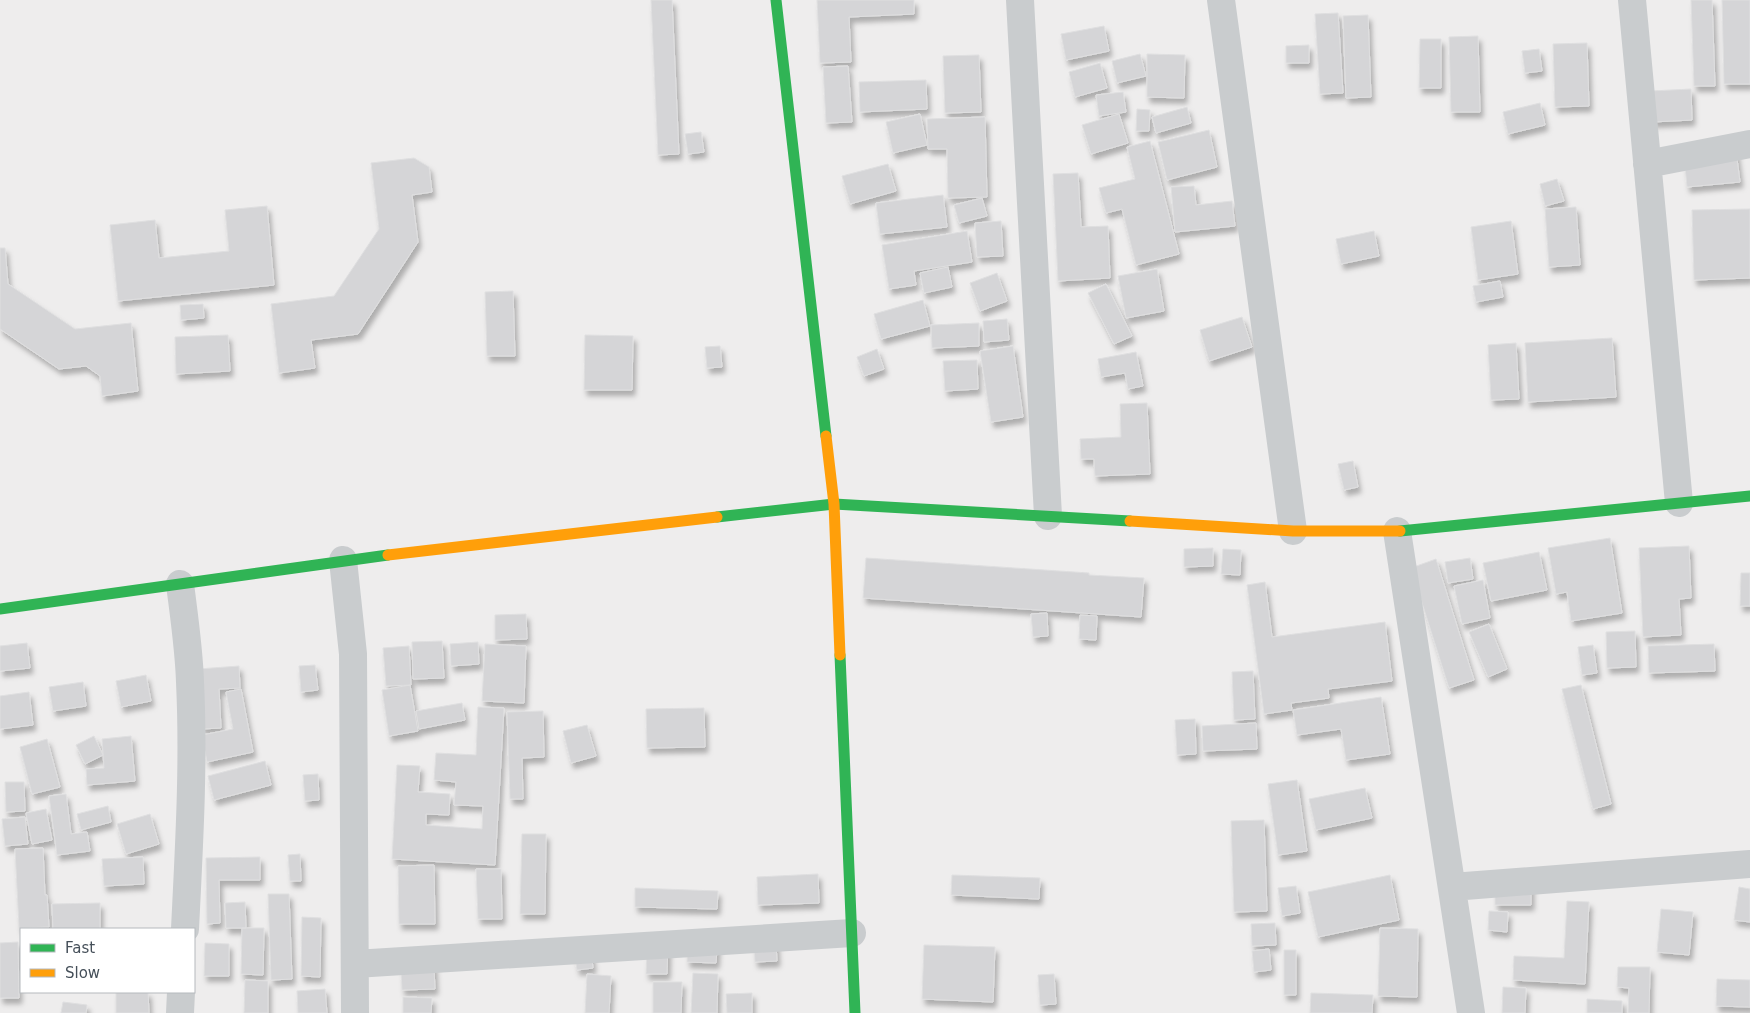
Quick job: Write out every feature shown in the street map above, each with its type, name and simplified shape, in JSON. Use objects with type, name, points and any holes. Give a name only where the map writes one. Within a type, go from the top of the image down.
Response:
[{"type":"street","points":[[776,0],[834,504],[855,1013]]},
{"type":"street","points":[[1020,0],[1048,516]]},
{"type":"street","points":[[1221,0],[1294,531]]},
{"type":"street","points":[[1632,0],[1679,503]]},
{"type":"street","points":[[1647,164],[1750,144]]},
{"type":"street","points":[[0,609],[343,560],[834,504],[1294,531],[1397,530],[1750,496]]},
{"type":"street","points":[[1397,530],[1471,1013]]},
{"type":"street","points":[[343,560],[353,654],[355,1013]]},
{"type":"street","points":[[180,584],[190,681],[191,745],[191,807],[185,928]]},
{"type":"street","points":[[1452,887],[1750,864]]},
{"type":"street","points":[[355,964],[852,933]]},
{"type":"street","points":[[180,1013],[181,993]]},
{"type":"building","points":[[651,0],[672,0],[679,154],[658,155]]},
{"type":"building","points":[[817,0],[914,0],[914,14],[849,17],[851,62],[820,63]]},
{"type":"building","points":[[1691,0],[1712,0],[1715,86],[1694,86]]},
{"type":"building","points":[[1722,0],[1750,0],[1750,84],[1724,84]]},
{"type":"building","points":[[1338,13],[1343,93],[1320,94],[1315,14]]},
{"type":"building","points":[[1368,15],[1371,97],[1346,98],[1343,16]]},
{"type":"building","points":[[1104,26],[1109,51],[1066,60],[1061,34]]},
{"type":"building","points":[[1478,36],[1480,112],[1451,112],[1449,37]]},
{"type":"building","points":[[1420,39],[1441,39],[1441,88],[1419,88]]},
{"type":"building","points":[[1587,43],[1589,106],[1555,107],[1553,44]]},
{"type":"building","points":[[1309,45],[1309,63],[1286,63],[1286,46]]},
{"type":"building","points":[[1539,49],[1542,71],[1525,73],[1522,51]]},
{"type":"building","points":[[1140,54],[1146,76],[1117,83],[1112,61]]},
{"type":"building","points":[[1147,54],[1185,55],[1184,98],[1147,97]]},
{"type":"building","points":[[979,55],[981,112],[945,113],[943,56]]},
{"type":"building","points":[[1100,63],[1107,88],[1075,97],[1069,72]]},
{"type":"building","points":[[848,66],[852,122],[826,123],[823,67]]},
{"type":"building","points":[[926,80],[927,109],[860,112],[859,82]]},
{"type":"building","points":[[1691,89],[1692,120],[1652,122],[1650,91]]},
{"type":"building","points":[[1123,92],[1126,112],[1099,116],[1096,95]]},
{"type":"building","points":[[1540,103],[1545,125],[1508,134],[1503,112]]},
{"type":"building","points":[[1187,107],[1191,123],[1156,133],[1152,117]]},
{"type":"building","points":[[1137,109],[1150,110],[1149,131],[1136,131]]},
{"type":"building","points":[[920,114],[927,145],[893,153],[886,122]]},
{"type":"building","points":[[1119,114],[1128,143],[1091,154],[1082,125]]},
{"type":"building","points":[[985,117],[987,197],[948,198],[947,149],[928,149],[927,119]]},
{"type":"building","points":[[1209,130],[1217,167],[1167,180],[1158,142]]},
{"type":"building","points":[[701,132],[704,152],[688,154],[685,134]]},
{"type":"building","points":[[1150,141],[1179,254],[1136,265],[1122,209],[1106,213],[1099,188],[1135,179],[1127,147]]},
{"type":"building","points":[[1736,151],[1740,182],[1687,187],[1684,156]]},
{"type":"building","points":[[414,158],[429,167],[432,192],[412,195],[418,242],[358,334],[311,340],[315,368],[279,373],[271,304],[334,296],[379,229],[371,163]]},
{"type":"building","points":[[888,164],[896,191],[850,204],[842,176]]},
{"type":"building","points":[[1078,173],[1081,227],[1108,226],[1110,278],[1058,281],[1053,174]]},
{"type":"building","points":[[1557,179],[1564,201],[1545,206],[1540,184]]},
{"type":"building","points":[[1194,186],[1196,205],[1232,201],[1235,226],[1175,232],[1171,187]]},
{"type":"building","points":[[943,195],[947,227],[880,234],[876,203]]},
{"type":"building","points":[[982,198],[987,216],[959,223],[954,205]]},
{"type":"building","points":[[267,206],[274,285],[118,301],[110,225],[155,220],[159,258],[229,251],[225,210]]},
{"type":"building","points":[[1576,207],[1580,265],[1549,267],[1545,209]]},
{"type":"building","points":[[1750,209],[1750,278],[1694,280],[1692,210]]},
{"type":"building","points":[[1001,221],[1003,256],[977,257],[975,223]]},
{"type":"building","points":[[1511,221],[1518,274],[1478,280],[1471,227]]},
{"type":"building","points":[[967,231],[972,262],[914,271],[916,285],[889,289],[882,245]]},
{"type":"building","points":[[1374,231],[1379,256],[1341,264],[1336,239]]},
{"type":"building","points":[[0,248],[5,248],[8,284],[75,329],[131,323],[138,391],[102,396],[100,376],[86,366],[59,369],[0,329]]},
{"type":"building","points":[[948,267],[952,287],[924,293],[920,273]]},
{"type":"building","points":[[1157,269],[1164,311],[1126,318],[1118,276]]},
{"type":"building","points":[[997,273],[1007,301],[980,311],[970,283]]},
{"type":"building","points":[[1500,281],[1503,297],[1476,302],[1473,286]]},
{"type":"building","points":[[1106,284],[1132,336],[1114,344],[1088,293]]},
{"type":"building","points":[[513,291],[515,356],[487,356],[485,292]]},
{"type":"building","points":[[923,300],[930,326],[881,339],[874,314]]},
{"type":"building","points":[[203,304],[204,318],[181,320],[180,305]]},
{"type":"building","points":[[1242,317],[1252,347],[1209,361],[1200,330]]},
{"type":"building","points":[[1007,319],[1009,340],[984,342],[983,321]]},
{"type":"building","points":[[979,323],[979,346],[932,348],[931,325]]},
{"type":"building","points":[[228,335],[230,371],[176,374],[175,337]]},
{"type":"building","points":[[585,335],[633,336],[632,390],[584,390]]},
{"type":"building","points":[[1612,338],[1616,397],[1528,402],[1525,343]]},
{"type":"building","points":[[1516,343],[1519,399],[1491,400],[1488,345]]},
{"type":"building","points":[[720,346],[722,367],[707,368],[705,347]]},
{"type":"building","points":[[1013,346],[1023,417],[991,422],[980,351]]},
{"type":"building","points":[[877,349],[884,369],[864,376],[857,357]]},
{"type":"building","points":[[1136,352],[1143,386],[1128,389],[1125,373],[1101,377],[1098,359]]},
{"type":"building","points":[[977,360],[978,389],[945,391],[943,361]]},
{"type":"building","points":[[1147,403],[1150,474],[1095,476],[1094,459],[1081,459],[1080,439],[1121,437],[1120,404]]},
{"type":"building","points":[[1353,461],[1358,487],[1344,490],[1338,464]]},
{"type":"building","points":[[1610,538],[1622,613],[1571,621],[1567,592],[1556,594],[1548,548]]},
{"type":"building","points":[[1689,546],[1691,598],[1679,599],[1681,635],[1643,637],[1639,548]]},
{"type":"building","points":[[1213,548],[1213,566],[1184,567],[1184,549]]},
{"type":"building","points":[[1223,549],[1241,550],[1240,575],[1221,574]]},
{"type":"building","points":[[1539,552],[1547,590],[1491,601],[1483,563]]},
{"type":"building","points":[[866,558],[1144,578],[1141,617],[863,598]]},
{"type":"building","points":[[1470,558],[1473,579],[1448,583],[1445,562]]},
{"type":"building","points":[[1436,559],[1474,680],[1449,688],[1411,568]]},
{"type":"building","points":[[1741,573],[1750,573],[1750,606],[1740,606]]},
{"type":"building","points":[[1483,580],[1490,618],[1462,624],[1454,586]]},
{"type":"building","points":[[1265,582],[1272,637],[1385,622],[1392,681],[1328,689],[1329,698],[1291,703],[1292,710],[1264,714],[1247,585]]},
{"type":"building","points":[[1047,613],[1048,636],[1033,637],[1031,614]]},
{"type":"building","points":[[526,614],[527,639],[495,640],[495,615]]},
{"type":"building","points":[[1080,615],[1097,616],[1096,640],[1079,639]]},
{"type":"building","points":[[1489,624],[1507,669],[1488,677],[1469,632]]},
{"type":"building","points":[[1635,631],[1636,667],[1607,668],[1606,632]]},
{"type":"building","points":[[442,641],[444,678],[413,679],[412,642]]},
{"type":"building","points":[[478,642],[479,664],[451,666],[450,644]]},
{"type":"building","points":[[27,643],[30,668],[0,671],[0,646]]},
{"type":"building","points":[[485,644],[526,646],[524,703],[482,701]]},
{"type":"building","points":[[1714,644],[1715,671],[1649,673],[1648,646]]},
{"type":"building","points":[[1593,645],[1597,673],[1582,675],[1578,647]]},
{"type":"building","points":[[409,646],[411,685],[386,686],[383,648]]},
{"type":"building","points":[[315,665],[318,690],[301,692],[299,666]]},
{"type":"building","points":[[239,666],[240,688],[219,689],[221,728],[201,729],[198,669]]},
{"type":"building","points":[[1253,671],[1255,719],[1234,720],[1232,672]]},
{"type":"building","points":[[146,675],[151,701],[121,707],[116,681]]},
{"type":"building","points":[[83,682],[86,706],[53,711],[49,687]]},
{"type":"building","points":[[410,685],[418,731],[389,736],[382,690]]},
{"type":"building","points":[[1581,685],[1611,804],[1593,809],[1562,689]]},
{"type":"building","points":[[241,689],[253,752],[207,762],[202,735],[233,729],[226,692]]},
{"type":"building","points":[[29,692],[33,725],[0,729],[0,696]]},
{"type":"building","points":[[1381,697],[1390,754],[1346,760],[1341,729],[1297,735],[1293,710]]},
{"type":"building","points":[[462,703],[465,720],[419,729],[416,711]]},
{"type":"building","points":[[478,707],[504,708],[495,865],[392,859],[397,765],[420,766],[418,792],[450,794],[449,815],[426,814],[426,825],[482,829],[483,806],[454,805],[456,782],[434,780],[436,753],[476,755]]},
{"type":"building","points":[[704,708],[705,747],[647,748],[646,709]]},
{"type":"building","points":[[543,711],[544,757],[522,758],[523,799],[510,799],[507,712]]},
{"type":"building","points":[[1195,719],[1196,754],[1177,755],[1175,720]]},
{"type":"building","points":[[1256,723],[1257,749],[1203,751],[1202,726]]},
{"type":"building","points":[[587,725],[596,756],[571,763],[563,731]]},
{"type":"building","points":[[94,736],[103,755],[85,764],[76,745]]},
{"type":"building","points":[[131,736],[135,781],[87,785],[86,769],[104,768],[102,739]]},
{"type":"building","points":[[47,739],[60,787],[32,794],[20,747]]},
{"type":"building","points":[[265,761],[271,785],[214,800],[208,776]]},
{"type":"building","points":[[318,774],[319,800],[305,801],[303,775]]},
{"type":"building","points":[[1297,780],[1307,851],[1278,855],[1268,784]]},
{"type":"building","points":[[5,782],[24,782],[25,811],[6,812]]},
{"type":"building","points":[[1365,788],[1372,818],[1316,830],[1309,799]]},
{"type":"building","points":[[66,794],[71,834],[87,832],[90,851],[57,855],[49,796]]},
{"type":"building","points":[[108,806],[111,822],[81,830],[77,814]]},
{"type":"building","points":[[46,809],[52,840],[32,844],[26,813]]},
{"type":"building","points":[[150,814],[159,844],[126,854],[117,824]]},
{"type":"building","points":[[25,817],[28,844],[5,846],[2,819]]},
{"type":"building","points":[[1264,820],[1267,911],[1234,912],[1231,821]]},
{"type":"building","points":[[522,834],[546,834],[545,914],[520,914]]},
{"type":"building","points":[[43,848],[45,895],[47,895],[49,927],[19,928],[15,849]]},
{"type":"building","points":[[300,854],[301,881],[290,881],[288,855]]},
{"type":"building","points":[[143,857],[144,884],[104,886],[102,859]]},
{"type":"building","points":[[260,857],[260,880],[219,880],[220,923],[207,924],[206,858]]},
{"type":"building","points":[[434,865],[435,924],[399,924],[398,866]]},
{"type":"building","points":[[476,869],[501,869],[502,919],[478,919]]},
{"type":"building","points":[[818,874],[819,903],[758,905],[757,877]]},
{"type":"building","points":[[952,875],[1040,878],[1039,899],[951,895]]},
{"type":"building","points":[[1390,875],[1399,920],[1318,937],[1308,892]]},
{"type":"building","points":[[1495,883],[1531,883],[1531,905],[1495,905]]},
{"type":"building","points":[[1296,886],[1300,913],[1282,916],[1278,888]]},
{"type":"building","points":[[1739,887],[1750,889],[1750,922],[1734,920]]},
{"type":"building","points":[[635,888],[718,891],[717,909],[635,907]]},
{"type":"building","points":[[268,894],[289,894],[292,979],[271,980]]},
{"type":"building","points":[[1567,901],[1589,902],[1585,984],[1513,980],[1514,956],[1564,958]]},
{"type":"building","points":[[245,902],[246,928],[226,928],[225,903]]},
{"type":"building","points":[[100,903],[100,928],[53,928],[52,904]]},
{"type":"building","points":[[1661,909],[1693,912],[1689,955],[1657,952]]},
{"type":"building","points":[[1489,911],[1508,912],[1507,932],[1488,930]]},
{"type":"building","points":[[302,917],[321,918],[320,977],[301,976]]},
{"type":"building","points":[[1275,923],[1276,945],[1252,946],[1251,924]]},
{"type":"building","points":[[775,927],[777,961],[755,962],[753,928]]},
{"type":"building","points":[[242,928],[264,928],[263,975],[241,974]]},
{"type":"building","points":[[1380,928],[1418,929],[1417,997],[1378,996]]},
{"type":"building","points":[[688,933],[718,935],[716,963],[687,962]]},
{"type":"building","points":[[647,941],[668,941],[667,974],[646,974]]},
{"type":"building","points":[[18,942],[19,998],[0,998],[0,943]]},
{"type":"building","points":[[590,942],[593,968],[577,970],[573,945]]},
{"type":"building","points":[[205,943],[229,944],[229,976],[204,976]]},
{"type":"building","points":[[924,945],[995,947],[993,1002],[922,999]]},
{"type":"building","points":[[433,949],[435,989],[402,990],[400,950]]},
{"type":"building","points":[[1269,949],[1271,970],[1254,972],[1252,951]]},
{"type":"building","points":[[1284,950],[1296,950],[1296,995],[1284,995]]},
{"type":"building","points":[[1618,967],[1650,967],[1649,1013],[1628,1013],[1629,988],[1617,987]]},
{"type":"building","points":[[693,973],[718,974],[717,1013],[691,1013]]},
{"type":"building","points":[[587,974],[611,976],[609,1013],[585,1013]]},
{"type":"building","points":[[1054,974],[1056,1004],[1040,1005],[1038,975]]},
{"type":"building","points":[[1717,979],[1750,980],[1750,1007],[1716,1006]]},
{"type":"building","points":[[245,980],[268,981],[268,1013],[244,1013]]},
{"type":"building","points":[[653,982],[682,982],[681,1013],[653,1013]]},
{"type":"building","points":[[1503,987],[1526,988],[1525,1013],[1502,1013]]},
{"type":"building","points":[[325,989],[327,1013],[298,1013],[297,991]]},
{"type":"building","points":[[116,993],[148,993],[149,1013],[116,1013]]},
{"type":"building","points":[[752,993],[752,1013],[727,1013],[726,994]]},
{"type":"building","points":[[1311,993],[1373,995],[1372,1013],[1310,1013]]},
{"type":"building","points":[[403,997],[432,998],[431,1013],[403,1013]]},
{"type":"building","points":[[1587,999],[1622,1001],[1622,1013],[1587,1013]]},
{"type":"building","points":[[63,1002],[87,1005],[86,1013],[61,1013]]},
{"type":"traffic: fast","points":[[776,0],[826,436]]},
{"type":"traffic: fast","points":[[1400,531],[1750,496]]},
{"type":"traffic: fast","points":[[717,517],[834,504],[1130,521]]},
{"type":"traffic: fast","points":[[0,609],[388,555]]},
{"type":"traffic: fast","points":[[840,655],[855,1013]]},
{"type":"traffic: slow","points":[[826,436],[834,504],[840,655]]},
{"type":"traffic: slow","points":[[388,555],[717,517]]},
{"type":"traffic: slow","points":[[1130,521],[1293,531],[1400,531]]}]
